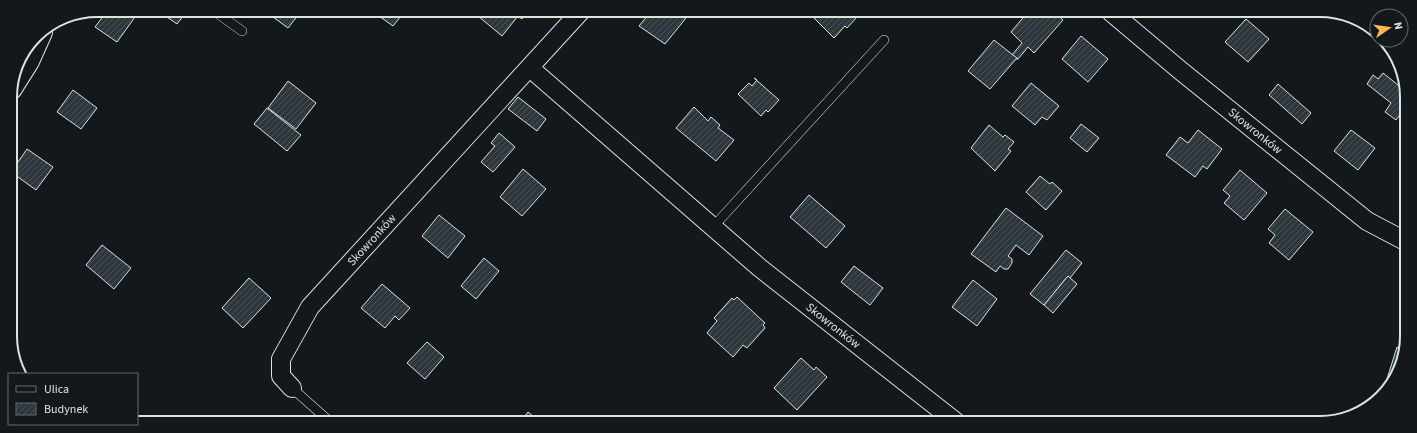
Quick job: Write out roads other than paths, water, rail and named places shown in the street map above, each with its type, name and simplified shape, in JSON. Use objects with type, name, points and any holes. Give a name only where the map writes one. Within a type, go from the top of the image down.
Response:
[{"type":"street","name":"Skowronków","points":[[292,388],[281,376],[281,359],[310,307],[576,17]]},
{"type":"street","name":"Skowronków","points":[[1117,17],[1366,221],[1400,238]]},
{"type":"street","points":[[21,72],[34,47]]},
{"type":"street","name":"Skowronków","points":[[530,68],[760,268],[948,416]]},
{"type":"lane","points":[[223,17],[242,31]]},
{"type":"lane","points":[[713,227],[884,40]]},
{"type":"lane","name":"Skowronków","points":[[292,388],[324,416]]}]
